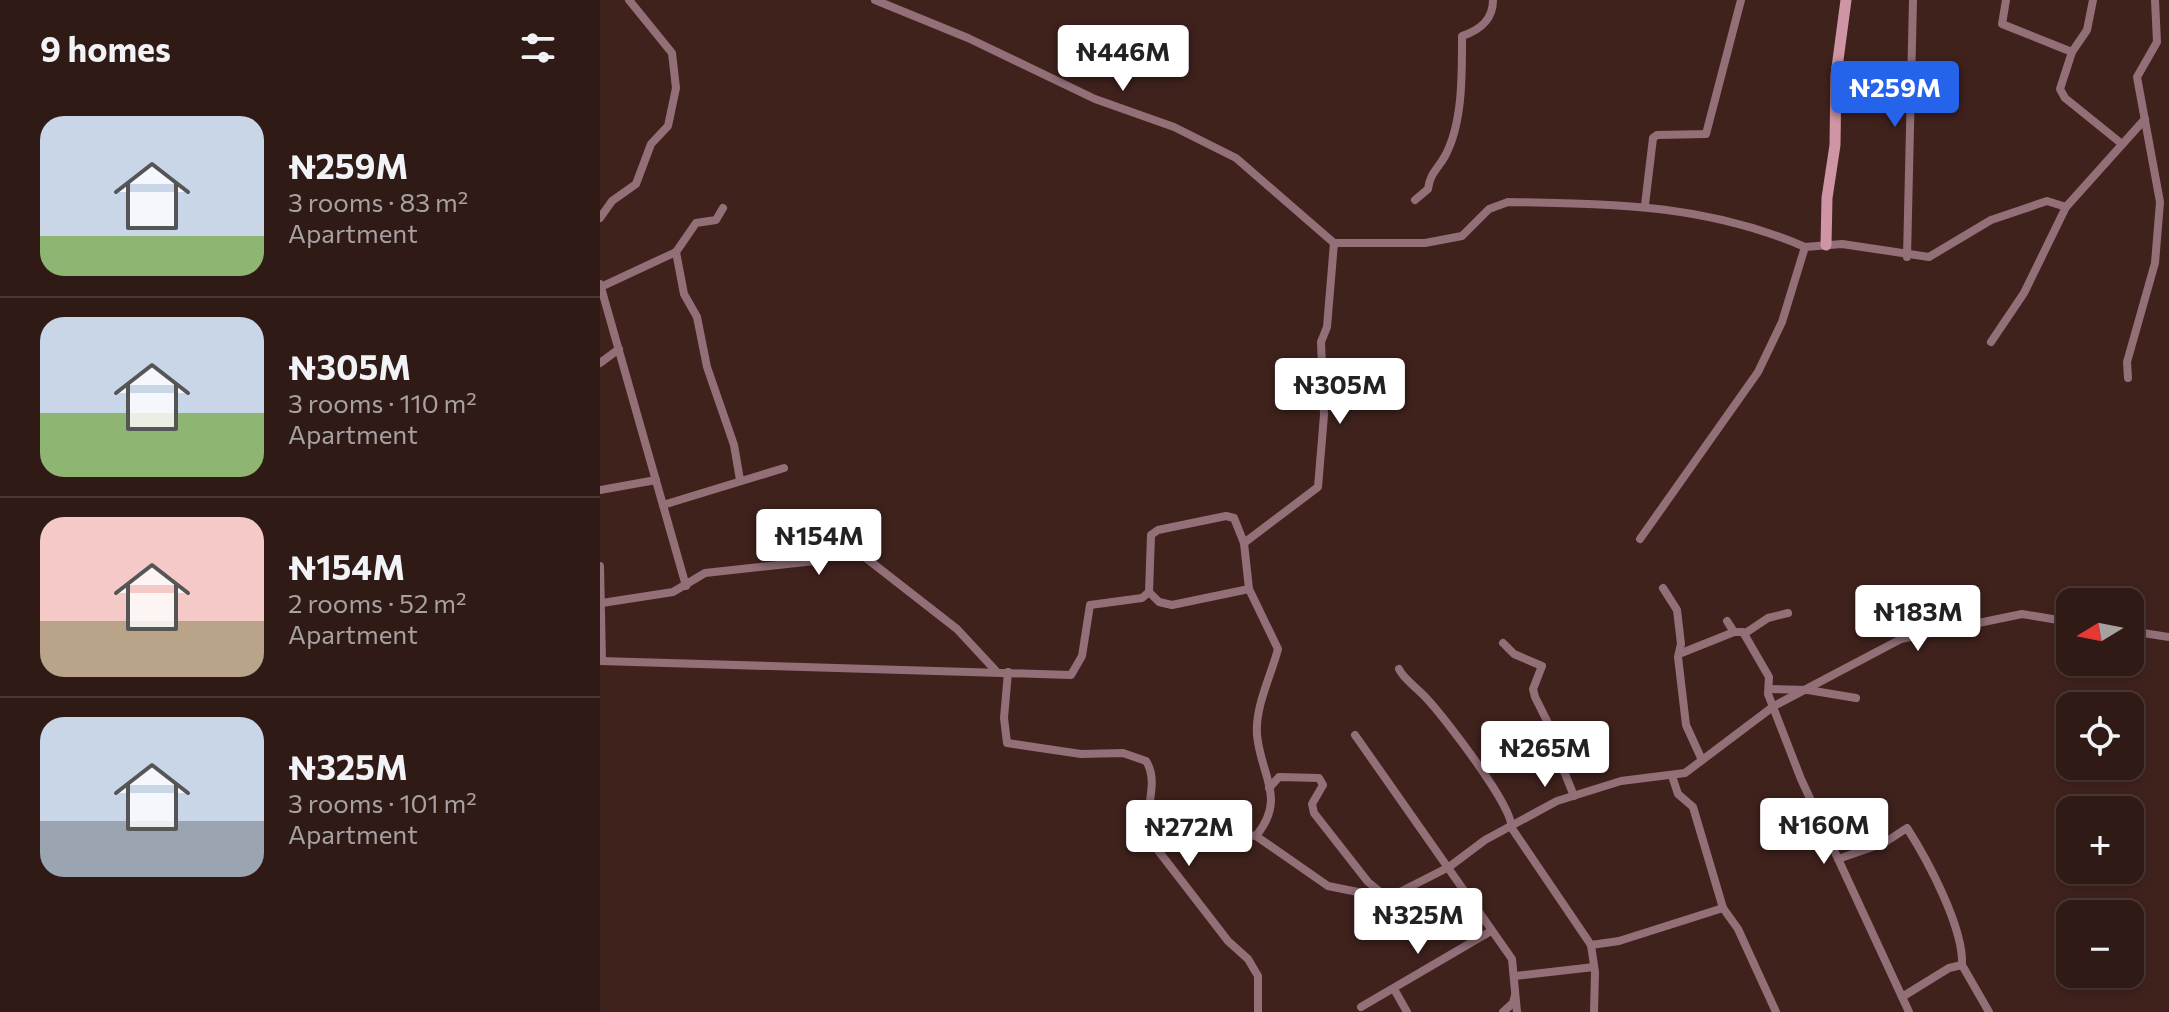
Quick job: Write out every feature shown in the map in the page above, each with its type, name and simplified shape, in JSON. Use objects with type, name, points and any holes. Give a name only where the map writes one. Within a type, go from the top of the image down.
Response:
[{"type":"street","points":[[600,218],[617,197],[636,184],[651,144],[668,126],[676,88],[672,53],[629,0]]},
{"type":"street","points":[[875,0],[968,38],[1095,99],[1174,127],[1236,158],[1334,243],[1425,243],[1462,236],[1489,209],[1508,202],[1645,205],[1737,223],[1805,247],[1826,245],[1907,257],[1929,257],[1991,220],[2047,201],[2066,207]]},
{"type":"street","points":[[1415,200],[1428,189],[1430,174],[1446,154],[1459,117],[1462,36],[1479,30],[1493,11],[1493,0]]},
{"type":"street","points":[[1645,205],[1653,138],[1657,135],[1706,134],[1741,0]]},
{"type":"street","points":[[1826,245],[1827,198],[1835,145],[1836,75],[1846,0]]},
{"type":"street","points":[[1907,257],[1913,0]]},
{"type":"street","points":[[2006,0],[2002,24],[2072,52]]},
{"type":"street","points":[[2093,0],[2087,30],[2072,52],[2060,89],[2065,98],[2122,144]]},
{"type":"street","points":[[2128,378],[2127,362],[2155,263],[2160,202],[2137,77],[2157,42],[2155,0]]},
{"type":"street","points":[[1991,342],[2024,293],[2066,207],[2145,119]]},
{"type":"street","points":[[723,208],[716,220],[696,223],[686,233],[676,252],[684,294],[697,317],[707,367],[734,445],[740,480]]},
{"type":"street","points":[[1244,543],[1318,487],[1324,415],[1321,342],[1327,327],[1334,243]]},
{"type":"street","points":[[1640,539],[1758,372],[1782,322],[1805,247]]},
{"type":"street","points":[[676,252],[600,285],[686,586]]},
{"type":"street","points":[[600,363],[619,349]]},
{"type":"street","points":[[663,505],[784,468]]},
{"type":"street","points":[[600,490],[656,480]]},
{"type":"street","points":[[600,566],[601,661],[1071,675],[1082,656],[1090,605],[1142,598],[1149,592],[1152,583],[1149,539],[1158,530],[1226,516],[1234,518],[1244,543],[1249,589],[1278,649],[1264,689],[1257,734],[1269,788],[1271,816],[1256,836]]},
{"type":"street","points":[[602,603],[673,592],[705,573],[815,561],[822,558],[831,537],[839,537],[957,629],[996,671]]},
{"type":"street","points":[[1663,588],[1677,610],[1686,725],[1702,760]]},
{"type":"street","points":[[1149,592],[1159,602],[1172,605],[1249,589]]},
{"type":"street","points":[[1679,654],[1734,632],[1744,634],[1768,618],[1788,613]]},
{"type":"street","points":[[1150,840],[1168,831],[1212,830],[1256,836],[1328,886],[1388,898],[1449,867],[1485,840],[1557,801],[1621,781],[1685,773],[1774,706],[1901,639],[2022,614],[2056,620]]},
{"type":"street","points":[[1727,621],[1734,632]]},
{"type":"street","points":[[2144,633],[2169,637]]},
{"type":"street","points":[[1744,634],[1769,677],[1774,706],[1838,859],[1909,1012]]},
{"type":"street","points":[[1503,643],[1514,654],[1542,666],[1533,689],[1556,739],[1555,749],[1574,796]]},
{"type":"street","points":[[1399,669],[1399,673],[1444,718],[1482,770],[1511,815],[1511,827],[1591,945],[1594,1012]]},
{"type":"street","points":[[1008,672],[1004,718],[1007,743],[1081,754],[1123,753],[1146,761],[1153,781],[1146,817],[1150,840],[1228,941],[1248,959],[1258,976],[1258,1012]]},
{"type":"street","points":[[1769,689],[1808,690],[1856,698]]},
{"type":"street","points":[[1355,735],[1512,959],[1517,1012]]},
{"type":"street","points":[[1672,776],[1678,794],[1693,807],[1723,908],[1738,929],[1776,1012]]},
{"type":"street","points":[[1269,788],[1279,777],[1319,778],[1323,785],[1312,804],[1314,813],[1368,882],[1388,898]]},
{"type":"street","points":[[1838,859],[1884,843],[1907,828],[1954,926],[1963,949],[1962,965],[1989,1012]]},
{"type":"street","points":[[1591,945],[1619,941],[1723,908]]},
{"type":"street","points":[[1361,1007],[1491,931]]},
{"type":"street","points":[[1902,997],[1949,968],[1962,965]]},
{"type":"street","points":[[1515,976],[1594,967]]},
{"type":"street","points":[[1394,989],[1407,1012]]},
{"type":"street","points":[[1503,1012],[1513,1003],[1516,990]]}]
